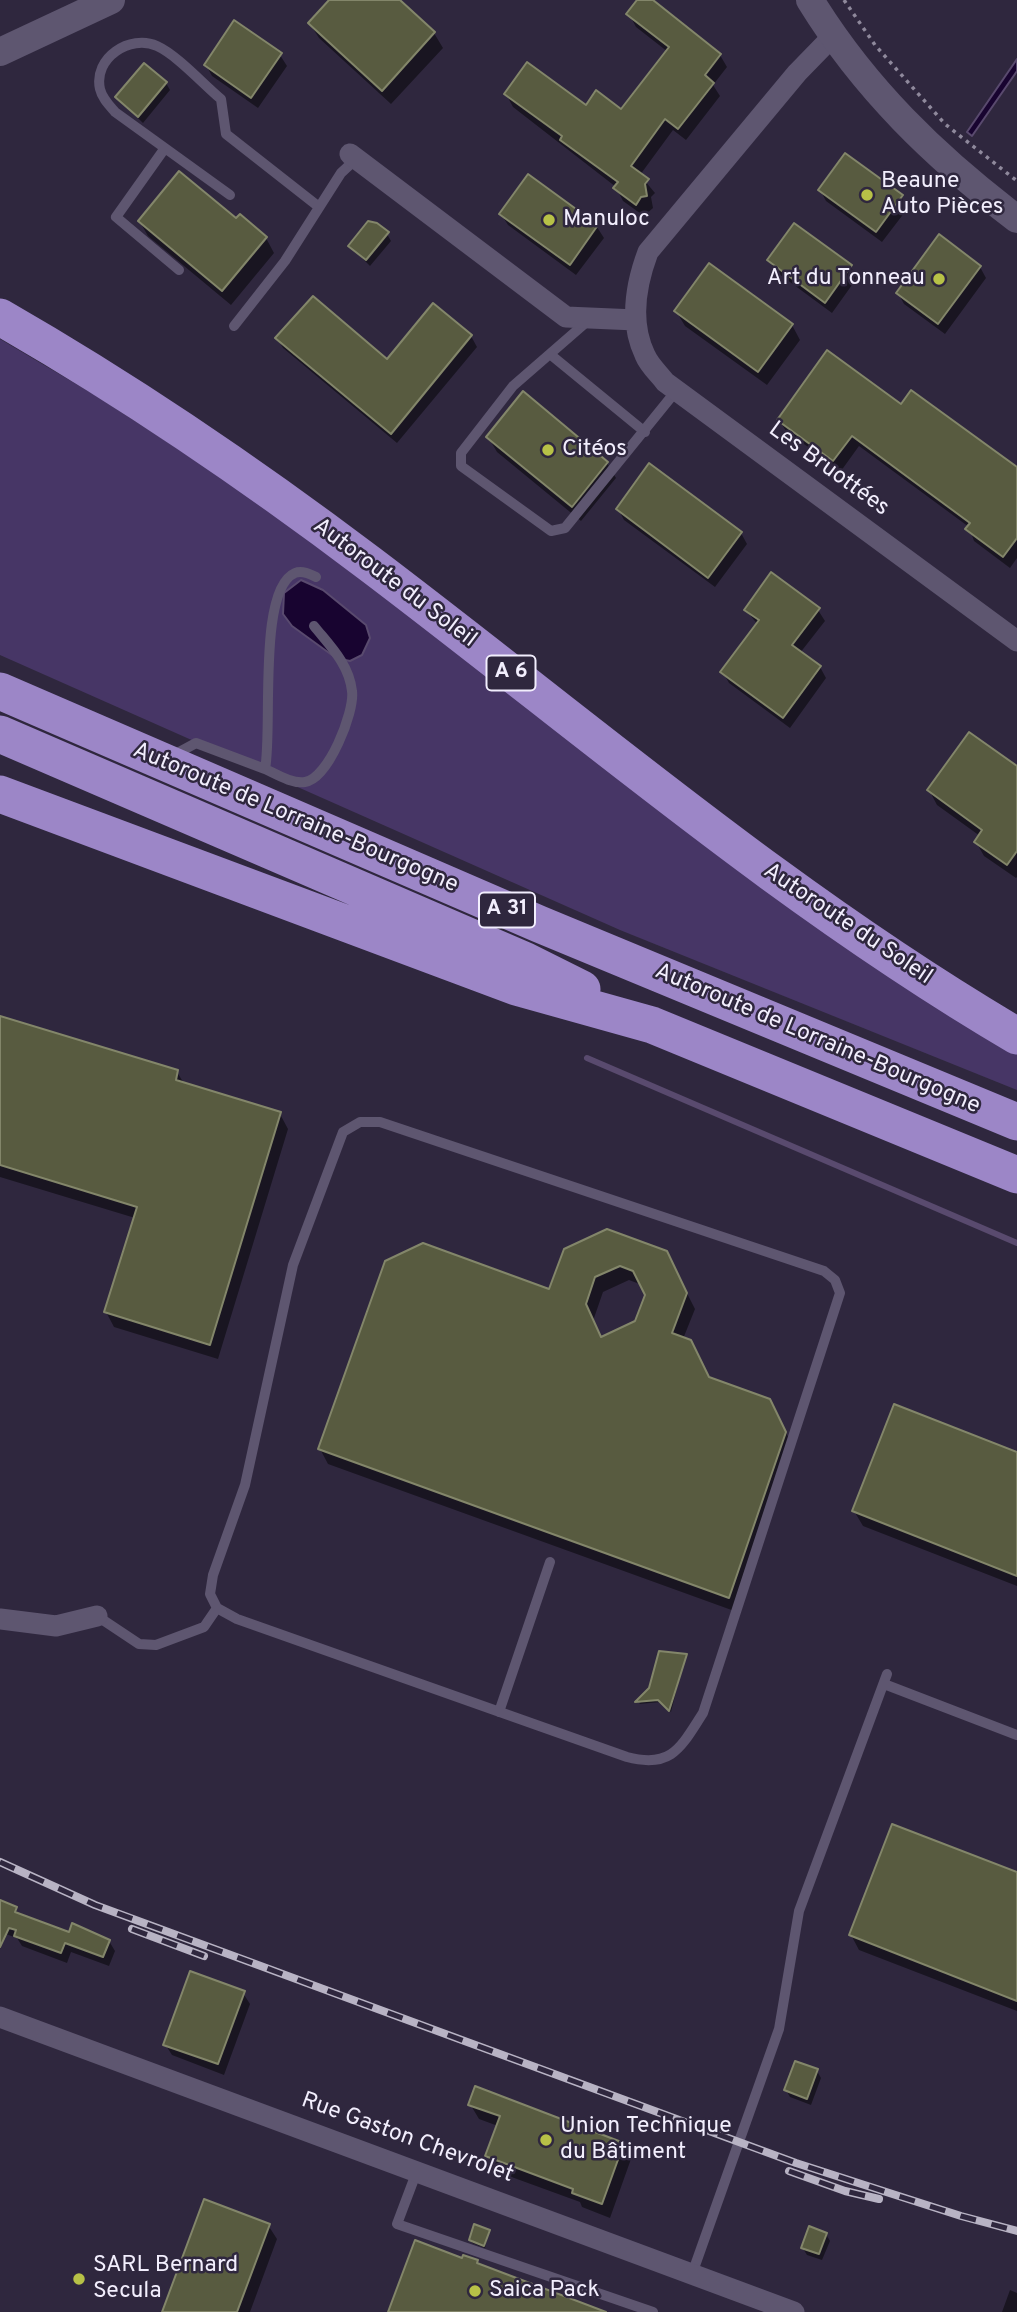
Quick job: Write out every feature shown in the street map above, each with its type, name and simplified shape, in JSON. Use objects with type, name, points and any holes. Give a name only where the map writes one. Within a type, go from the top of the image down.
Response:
[{"type":"highway","name":"Autoroute du Soleil","points":[[0,317],[130,395],[232,463],[373,566],[758,865],[881,951],[1017,1035]]},
{"type":"highway","name":"Autoroute de Lorraine-Bourgogne","points":[[0,691],[552,929],[1017,1122]]},
{"type":"highway","name":"Autoroute de Lorraine-Bourgogne","points":[[0,734],[526,961],[652,1025]]},
{"type":"highway","points":[[0,794],[516,987],[652,1025],[1017,1175]]},
{"type":"street","points":[[0,52],[111,0]]},
{"type":"street","points":[[810,0],[833,36],[901,120],[935,153],[1017,219]]},
{"type":"street","name":"Les Bruottées","points":[[833,36],[797,73],[648,252],[636,283],[636,320],[645,355],[665,382],[676,391],[1017,641]]},
{"type":"street","points":[[353,156],[566,317],[636,320]]},
{"type":"street","points":[[0,1619],[56,1626],[97,1616]]},
{"type":"street","name":"Rue Gaston Chevrolet","points":[[0,2017],[794,2312]]},
{"type":"lane","points":[[230,195],[115,112],[103,97],[99,86],[101,69],[112,54],[127,44],[142,42],[159,47],[221,99],[226,134],[318,207]]},
{"type":"lane","points":[[165,148],[116,217],[179,270]]},
{"type":"lane","points":[[234,326],[285,261],[353,156]]},
{"type":"lane","points":[[590,318],[513,386],[461,453],[461,466],[551,531],[565,528],[676,391]]},
{"type":"lane","points":[[551,355],[645,432]]},
{"type":"lane","points":[[265,769],[270,646],[277,595],[282,584],[294,573],[303,572],[316,577]]},
{"type":"lane","points":[[160,762],[197,743],[298,783],[315,779],[327,765],[348,718],[352,692],[347,672],[314,626]]},
{"type":"lane","points":[[360,1122],[380,1122],[824,1271],[835,1280],[840,1293],[704,1713],[682,1747],[663,1760],[646,1762],[499,1712],[237,1619],[217,1608],[210,1594],[213,1575],[245,1485],[293,1265],[343,1132],[360,1122]]},
{"type":"lane","points":[[499,1712],[550,1562]]},
{"type":"lane","points":[[97,1616],[139,1644],[156,1645],[204,1627],[217,1608]]},
{"type":"lane","points":[[692,2274],[779,2029],[799,1911],[886,1679],[1017,1735]]},
{"type":"lane","points":[[417,2171],[397,2224],[653,2312]]},
{"type":"path","points":[[844,0],[875,45],[945,124],[1017,181]]},
{"type":"shaded area","points":[[1017,59],[1017,71],[972,136],[967,132]]},
{"type":"shaded area","points":[[0,339],[93,394],[283,517],[1017,1053],[1017,1090],[620,930],[0,655]]},
{"type":"shaded area","points":[[301,580],[323,590],[366,625],[370,638],[362,655],[350,661],[336,658],[292,626],[283,614],[284,593]]},
{"type":"building","points":[[329,0],[400,0],[435,32],[382,91],[308,23]]},
{"type":"building","points":[[637,0],[653,0],[721,54],[705,75],[714,83],[678,129],[665,119],[631,166],[649,179],[645,184],[647,196],[641,197],[636,205],[613,188],[618,182],[560,140],[562,136],[504,94],[527,62],[586,105],[596,90],[621,109],[669,47],[626,14]]},
{"type":"building","points":[[234,20],[282,53],[251,98],[204,65]]},
{"type":"building","points":[[144,63],[167,82],[138,117],[115,97]]},
{"type":"building","points":[[845,153],[903,195],[876,232],[818,190]]},
{"type":"building","points":[[179,171],[236,218],[240,214],[267,237],[222,291],[138,221]]},
{"type":"building","name":"Manuloc","points":[[528,174],[598,225],[570,265],[499,214]]},
{"type":"building","points":[[368,221],[377,223],[389,232],[366,260],[348,246]]},
{"type":"building","points":[[794,223],[852,265],[825,303],[767,260]]},
{"type":"building","name":"Art du Tonneau","points":[[939,234],[981,266],[938,324],[896,293]]},
{"type":"building","points":[[709,263],[793,324],[758,372],[674,311]]},
{"type":"building","points":[[313,296],[387,359],[433,303],[472,335],[391,434],[275,338]]},
{"type":"building","points":[[827,350],[901,404],[911,390],[1017,467],[1017,538],[1003,557],[965,529],[970,523],[852,436],[833,461],[777,420]]},
{"type":"building","points":[[523,391],[608,462],[572,507],[486,437]]},
{"type":"building","points":[[649,463],[742,532],[708,578],[616,509]]},
{"type":"building","points":[[771,572],[820,608],[792,645],[821,666],[783,718],[720,672],[759,620],[744,610]]},
{"type":"building","points":[[969,732],[1017,766],[1017,851],[1007,865],[974,842],[982,830],[927,790]]},
{"type":"building","points":[[0,1016],[178,1070],[176,1080],[281,1112],[210,1345],[104,1312],[137,1207],[0,1165]]},
{"type":"building","points":[[607,1229],[667,1251],[687,1293],[672,1333],[691,1340],[709,1377],[770,1399],[786,1432],[729,1598],[318,1449],[385,1261],[423,1243],[549,1289],[564,1249]],"holes":[[[620,1266],[633,1271],[645,1295],[635,1321],[601,1337],[586,1304],[595,1277]]]},
{"type":"building","points":[[894,1404],[1017,1452],[1017,1576],[852,1511]]},
{"type":"building","points":[[659,1651],[687,1654],[669,1711],[658,1700],[635,1702],[649,1688]]},
{"type":"building","points":[[892,1824],[1017,1872],[1017,2001],[849,1935]]},
{"type":"building","points":[[0,1900],[17,1907],[15,1912],[69,1932],[72,1923],[110,1940],[103,1957],[65,1943],[61,1953],[14,1936],[16,1930],[9,1928],[0,1947]]},
{"type":"building","points":[[190,1971],[245,1991],[218,2064],[163,2045]]},
{"type":"building","points":[[795,2061],[818,2069],[807,2099],[784,2090]]},
{"type":"building","points":[[475,2086],[624,2143],[602,2204],[572,2193],[573,2189],[485,2156],[500,2116],[468,2105]]},
{"type":"building","points":[[204,2199],[270,2224],[237,2312],[162,2312]]},
{"type":"building","points":[[474,2224],[490,2230],[484,2246],[469,2240]]},
{"type":"building","points":[[809,2226],[827,2233],[819,2254],[801,2248]]},
{"type":"building","name":"Saica Pack","points":[[415,2240],[462,2258],[463,2255],[478,2260],[477,2263],[606,2312],[388,2312]]},
{"type":"waterway","points":[[587,1058],[1017,1243]]},
{"type":"railway","points":[[0,1862],[95,1905],[796,2163],[961,2216],[1017,2231]]},
{"type":"railway","points":[[132,1929],[204,1956]]},
{"type":"railway","points":[[789,2171],[845,2191],[879,2199]]},
{"type":"place","name":"Beaune Auto Pièces","points":[[867,195]]},
{"type":"place","name":"Manuloc","points":[[549,220]]},
{"type":"place","name":"Art du Tonneau","points":[[939,279]]},
{"type":"place","name":"Citéos","points":[[548,450]]},
{"type":"place","name":"Union Technique du Bâtiment","points":[[546,2140]]},
{"type":"place","name":"SARL Bernard Secula","points":[[79,2279]]},
{"type":"place","name":"Saica Pack","points":[[475,2291]]}]
